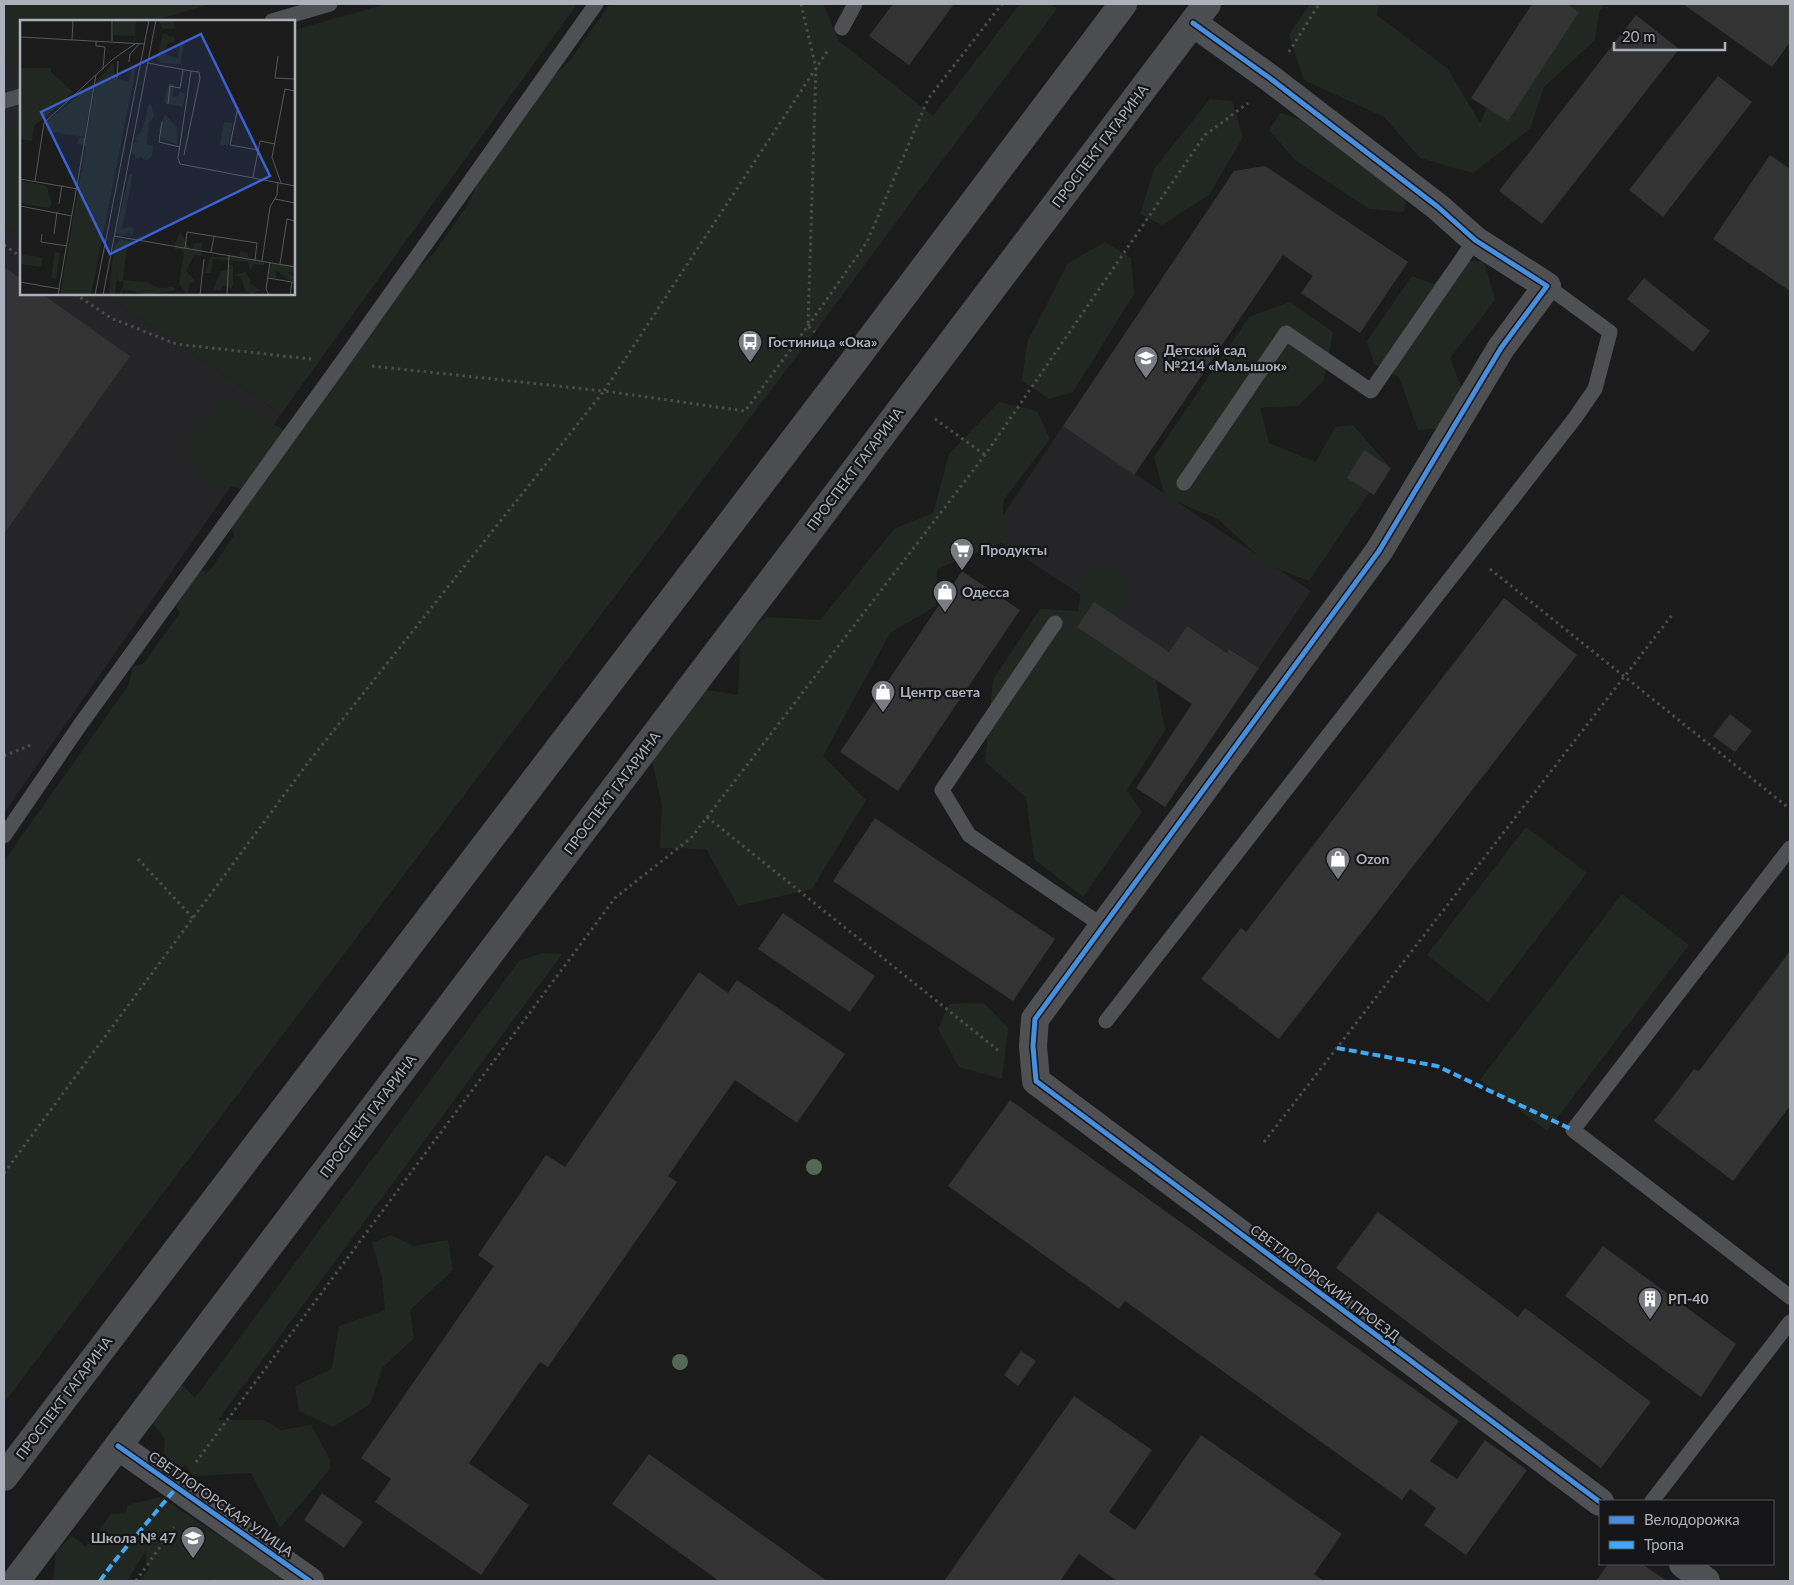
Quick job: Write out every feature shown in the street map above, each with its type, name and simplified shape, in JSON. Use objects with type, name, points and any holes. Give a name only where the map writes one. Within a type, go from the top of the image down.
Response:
[{"type":"main road","name":"ПРОСПЕКТ ГАГАРИНА","points":[[4,1477],[854,361],[1117,6]]},
{"type":"main road","name":"ПРОСПЕКТ ГАГАРИНА","points":[[16,1581],[1200,13]]},
{"type":"street","points":[[1036,1081],[1033,1046],[1035,1019],[1379,550],[1501,348],[1547,286],[1475,240],[1438,207],[1271,79],[1200,13]]},
{"type":"street","name":"СВЕТЛОГОРСКИЙ ПРОЕЗД","points":[[1036,1081],[1599,1501]]},
{"type":"street","name":"СВЕТЛОГОРСКАЯ УЛИЦА","points":[[118,1446],[310,1581]]},
{"type":"street","points":[[1683,1565],[1706,1581]]},
{"type":"lane","points":[[275,20],[330,4]]},
{"type":"lane","points":[[4,836],[80,724],[342,362],[596,4]]},
{"type":"lane","points":[[842,28],[855,4]]},
{"type":"lane","points":[[4,101],[20,96]]},
{"type":"lane","points":[[1184,483],[1286,333],[1371,391],[1475,240]]},
{"type":"lane","points":[[1106,1021],[1470,554],[1596,389],[1610,332],[1547,286]]},
{"type":"lane","points":[[1055,623],[942,790],[968,835],[1103,926]]},
{"type":"lane","points":[[1790,848],[1573,1130],[1790,1297]]},
{"type":"lane","points":[[1653,1500],[1790,1322]]},
{"type":"path","points":[[800,4],[816,68],[808,326]]},
{"type":"path","points":[[604,391],[745,411],[867,242],[928,99],[1002,4]]},
{"type":"path","points":[[136,1581],[174,1528],[177,1487],[615,898],[691,838],[985,455],[1206,135],[1263,91],[1319,4]]},
{"type":"path","points":[[4,1173],[307,764],[604,391],[842,28]]},
{"type":"path","points":[[4,245],[20,256]]},
{"type":"path","points":[[808,326],[815,332]]},
{"type":"path","points":[[935,419],[985,455]]},
{"type":"path","points":[[1470,554],[1790,809]]},
{"type":"path","points":[[1264,1142],[1672,615]]},
{"type":"path","points":[[707,817],[1036,1081]]},
{"type":"path","points":[[138,859],[193,918]]},
{"type":"shaded area","points":[[4,4],[211,4],[155,20],[20,20],[20,60],[4,64]]},
{"type":"shaded area","points":[[386,4],[577,4],[281,414],[106,295],[295,295],[295,30]]},
{"type":"shaded area","points":[[610,4],[823,4],[839,41],[933,116],[1020,4],[1050,4],[1057,9],[815,332],[4,1403],[4,861],[128,686],[133,667],[144,663],[180,613],[176,606],[200,570],[209,572],[234,535],[231,527],[256,492],[200,480],[184,444],[227,398],[296,437],[409,276],[435,252],[469,203],[483,169],[546,84],[571,59]]},
{"type":"shaded area","points":[[1310,4],[1379,4],[1377,15],[1448,69],[1480,123],[1503,74],[1544,33],[1557,4],[1606,4],[1599,11],[1595,40],[1544,87],[1530,129],[1473,173],[1420,158],[1384,117],[1304,80],[1289,35]]},
{"type":"shaded area","points":[[20,60],[20,117],[4,139],[4,64]]},
{"type":"shaded area","points":[[1210,99],[1232,101],[1243,137],[1209,195],[1162,225],[1140,214],[1154,169]]},
{"type":"shaded area","points":[[1280,113],[1328,128],[1408,191],[1404,212],[1369,209],[1296,161],[1269,130]]},
{"type":"shaded area","points":[[20,117],[20,235],[4,224],[4,139]]},
{"type":"shaded area","name":"Детский сад №214 «Малышок»","points":[[1265,166],[1408,262],[1360,333],[1301,293],[1313,276],[1283,255],[1135,474],[1311,591],[1259,668],[1230,649],[1227,653],[1187,626],[1169,652],[990,535],[1234,171]]},
{"type":"shaded area","points":[[4,224],[20,235],[20,295],[106,295],[281,414],[4,813]]},
{"type":"shaded area","points":[[1105,242],[1131,258],[1134,294],[1073,392],[1049,399],[1022,381],[1027,343],[1068,263]]},
{"type":"shaded area","points":[[1452,261],[1484,261],[1495,300],[1450,358],[1464,395],[1445,428],[1418,430],[1399,377],[1374,364],[1367,341],[1412,276],[1434,284]]},
{"type":"shaded area","points":[[1290,302],[1333,332],[1324,380],[1298,406],[1260,408],[1269,443],[1316,462],[1335,427],[1353,425],[1388,465],[1309,581],[1268,565],[1218,519],[1165,497],[1154,457],[1249,317]]},
{"type":"shaded area","points":[[999,402],[1037,411],[1050,439],[1003,501],[1003,542],[937,569],[936,606],[890,633],[823,756],[866,800],[812,889],[738,906],[706,849],[660,848],[662,804],[649,749],[689,687],[738,695],[741,634],[767,617],[820,620],[894,529],[933,513],[949,454]]},
{"type":"shaded area","points":[[1119,567],[1127,594],[1111,629],[1151,654],[1165,730],[1127,790],[1142,812],[1083,897],[1034,859],[1026,797],[985,762],[993,680],[1040,609],[1078,611],[1084,570]]},
{"type":"shaded area","points":[[1526,827],[1587,873],[1488,1002],[1427,955]]},
{"type":"shaded area","points":[[1622,894],[1689,945],[1547,1131],[1480,1080]]},
{"type":"shaded area","points":[[542,953],[562,954],[218,1420],[264,1420],[281,1430],[311,1425],[330,1459],[330,1469],[280,1528],[251,1473],[193,1476],[185,1465],[180,1471],[164,1453],[165,1439],[150,1420],[164,1388],[184,1386],[195,1398],[519,961]]},
{"type":"shaded area","points":[[984,1003],[1008,1028],[1002,1079],[959,1067],[938,1029],[949,1004]]},
{"type":"shaded area","points":[[391,1235],[414,1246],[448,1240],[453,1270],[410,1310],[414,1338],[383,1367],[370,1404],[333,1427],[299,1411],[295,1386],[332,1369],[339,1326],[385,1310],[382,1277],[372,1243]]},
{"type":"shaded area","points":[[161,1497],[213,1532],[256,1553],[286,1581],[213,1581],[210,1579],[206,1581],[140,1581],[149,1568],[145,1552],[127,1581],[53,1581],[56,1551],[72,1536],[86,1547],[111,1514],[126,1513],[127,1505]]},
{"type":"building","points":[[893,4],[954,4],[909,65],[869,36]]},
{"type":"building","points":[[1532,4],[1567,4],[1579,12],[1508,121],[1471,98]]},
{"type":"building","points":[[1683,4],[1790,4],[1790,42],[1772,67]]},
{"type":"building","points":[[1636,15],[1679,49],[1542,224],[1499,191]]},
{"type":"building","points":[[1718,76],[1752,102],[1663,217],[1629,190]]},
{"type":"building","points":[[1770,155],[1790,169],[1790,291],[1713,239]]},
{"type":"building","points":[[1265,166],[1408,262],[1360,333],[1301,293],[1313,276],[1283,255],[1134,475],[1063,426],[1234,171]]},
{"type":"building","points":[[4,267],[20,278],[20,295],[43,295],[130,356],[4,534]]},
{"type":"building","points":[[1644,278],[1710,331],[1693,352],[1627,299]]},
{"type":"building","points":[[1364,450],[1391,468],[1374,495],[1347,478]]},
{"type":"building","points":[[962,571],[1020,610],[898,791],[840,752]]},
{"type":"building","points":[[1504,598],[1577,655],[1279,1039],[1201,979],[1241,928],[1246,932]]},
{"type":"building","points":[[1094,602],[1169,652],[1187,626],[1227,653],[1229,649],[1259,668],[1165,807],[1136,788],[1192,704],[1077,627]]},
{"type":"building","points":[[1730,714],[1752,731],[1735,752],[1713,736]]},
{"type":"building","points":[[875,818],[1055,939],[1013,1001],[833,881]]},
{"type":"building","points":[[783,913],[875,976],[850,1012],[758,949]]},
{"type":"building","points":[[1790,951],[1790,1106],[1733,1181],[1654,1121],[1694,1069],[1699,1071]]},
{"type":"building","points":[[699,972],[728,993],[737,980],[845,1054],[797,1123],[735,1080],[668,1176],[677,1182],[548,1367],[540,1362],[469,1463],[529,1505],[481,1575],[375,1502],[391,1479],[361,1458],[494,1266],[478,1255],[546,1155],[565,1167]]},
{"type":"building","points":[[1010,1100],[1459,1421],[1430,1461],[1457,1479],[1485,1440],[1527,1470],[1466,1555],[1424,1525],[1436,1508],[1410,1489],[1402,1500],[1125,1301],[1119,1309],[948,1186]]},
{"type":"building","points":[[1378,1212],[1518,1317],[1525,1308],[1651,1402],[1601,1468],[1336,1268]]},
{"type":"building","name":"РП-40","points":[[1603,1246],[1736,1344],[1701,1397],[1565,1296]]},
{"type":"building","points":[[1021,1351],[1036,1361],[1018,1386],[1004,1375]]},
{"type":"building","points":[[1074,1396],[1152,1450],[1109,1512],[1135,1530],[1201,1435],[1342,1534],[1314,1574],[1322,1580],[1117,1581],[1079,1554],[1060,1581],[944,1581]]},
{"type":"building","points":[[649,1454],[827,1581],[719,1581],[612,1504]]},
{"type":"building","points":[[322,1493],[363,1522],[344,1548],[304,1520]]},
{"type":"building","points":[[1607,1565],[1643,1565],[1667,1581],[1596,1581]]},
{"type":"marked path","points":[[1337,1048],[1437,1066],[1573,1130]]},
{"type":"marked path","points":[[100,1581],[177,1487]]},
{"type":"cycle path","points":[[1193,23],[1271,79],[1438,207],[1475,240],[1547,286],[1501,348],[1379,551],[1035,1019],[1033,1046],[1036,1081],[1599,1501]]},
{"type":"cycle path","points":[[118,1446],[310,1581]]},
{"type":"place","name":"Гостиница «Ока»","points":[[750,363]]},
{"type":"place","name":"Детский сад №214 «Малышок»","points":[[1146,379]]},
{"type":"place","name":"Продукты","points":[[962,571]]},
{"type":"place","name":"Одесса","points":[[945,613]]},
{"type":"place","name":"Центр света","points":[[883,713]]},
{"type":"place","name":"Ozon","points":[[1338,880]]},
{"type":"place","name":"РП-40","points":[[1650,1320]]},
{"type":"place","name":"Школа № 47","points":[[193,1559]]}]
